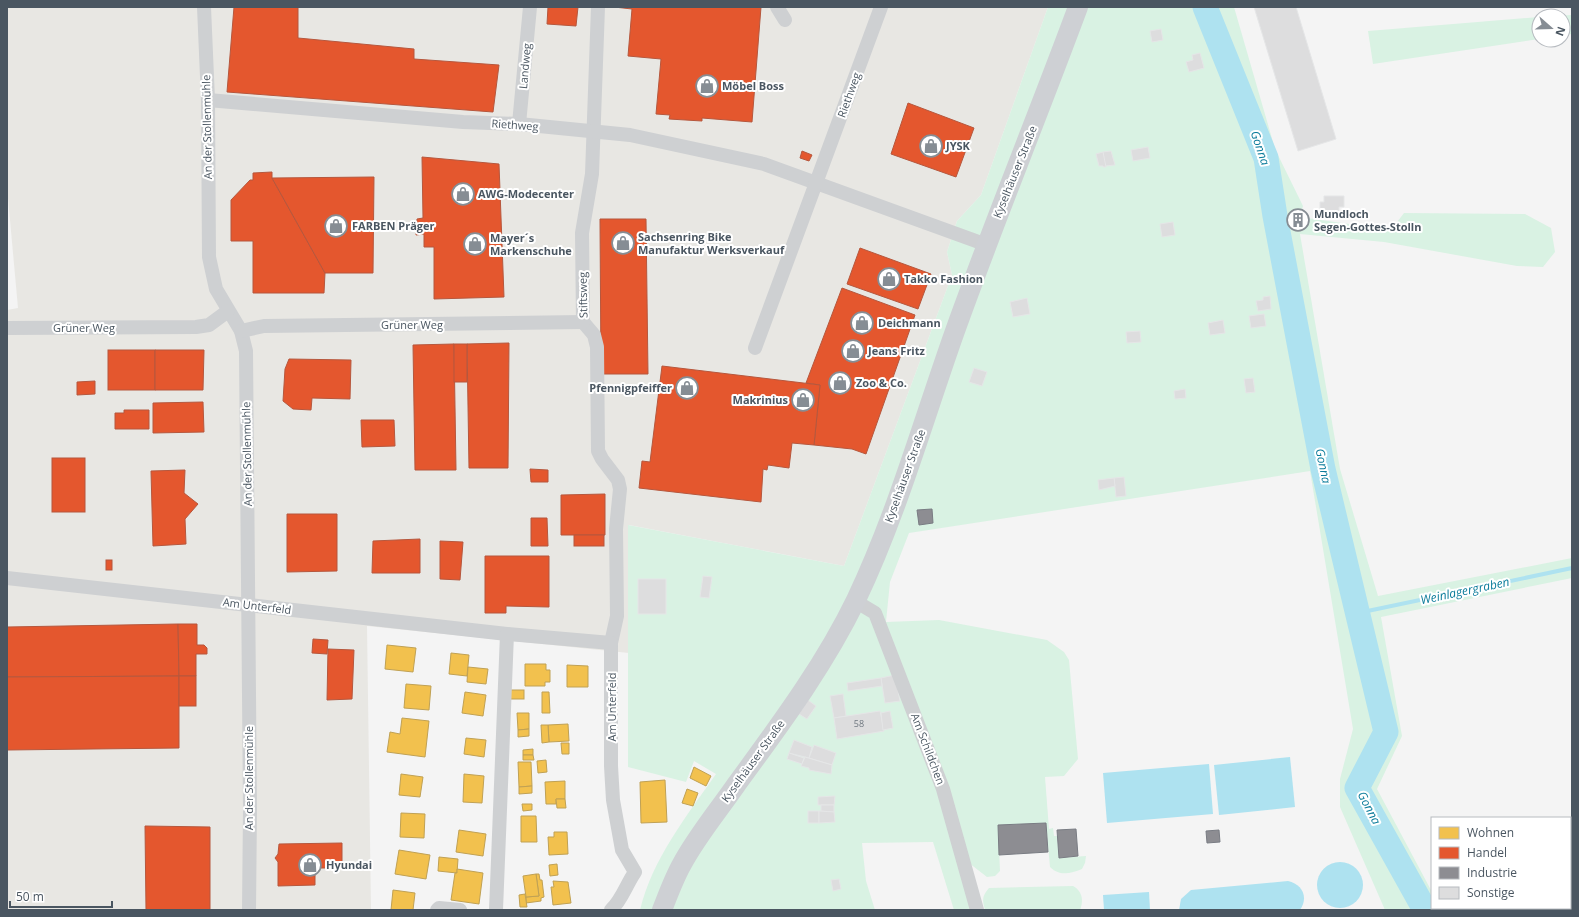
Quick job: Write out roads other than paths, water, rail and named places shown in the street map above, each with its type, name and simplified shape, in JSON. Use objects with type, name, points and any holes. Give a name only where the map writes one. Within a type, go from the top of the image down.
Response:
[{"type":"main road","name":"Kyselhäuser Straße","points":[[662,910],[681,864],[700,835],[786,716],[835,639],[855,601],[881,540],[987,245],[1078,7]]},
{"type":"street","name":"An der Stollenmühle","points":[[204,7],[208,100],[209,257],[216,289],[241,331],[246,352],[249,910]]},
{"type":"street","name":"Landweg","points":[[519,124],[530,7]]},
{"type":"street","name":"Stiftsweg","points":[[598,7],[592,174],[583,225],[582,322],[594,335],[597,347],[598,451],[602,459],[618,480],[620,489],[616,529],[616,616],[611,643]]},
{"type":"street","points":[[777,7],[785,20]]},
{"type":"street","name":"Riethweg","points":[[755,348],[881,7]]},
{"type":"street","name":"Riethweg","points":[[208,100],[463,122],[519,124],[630,135],[743,159],[817,183],[987,245]]},
{"type":"street","name":"Grüner Weg","points":[[7,328],[196,327],[209,324],[228,311]]},
{"type":"street","name":"Grüner Weg","points":[[241,331],[264,326],[582,322]]},
{"type":"street","name":"Am Unterfeld","points":[[7,578],[507,634],[611,643],[613,800],[622,850],[635,872],[625,887],[620,902],[611,910]]},
{"type":"street","name":"Am Schildchen","points":[[855,601],[875,613],[943,789],[977,910]]},
{"type":"street","points":[[496,910],[507,634]]},
{"type":"street","points":[[436,910],[439,908],[460,910]]},
{"type":"water","points":[[1290,757],[1295,807],[1219,815],[1214,765]]},
{"type":"water","points":[[1209,764],[1213,814],[1107,823],[1103,773]]},
{"type":"water","points":[[1340,862],[1353,866],[1359,872],[1363,885],[1359,898],[1353,904],[1340,908],[1327,904],[1321,898],[1317,885],[1321,872],[1327,866]]},
{"type":"water","points":[[1288,881],[1297,885],[1303,892],[1304,900],[1300,910],[1179,910],[1181,899],[1191,890]]},
{"type":"water","points":[[1149,892],[1150,910],[1104,910],[1103,895]]},
{"type":"waterway","name":"Gonna","points":[[1205,7],[1266,158],[1275,216],[1323,469],[1386,732],[1357,788],[1425,910]]},
{"type":"waterway","points":[[1276,221],[1296,222]]},
{"type":"waterway","name":"Weinlagergraben","points":[[1358,613],[1572,568]]},
{"type":"place","name":"Möbel Boss","points":[[707,86]]},
{"type":"place","name":"JYSK","points":[[931,146]]},
{"type":"place","name":"AWG-Modecenter","points":[[463,194]]},
{"type":"place","name":"Mundloch Segen-Gottes-Stolln","points":[[1298,220]]},
{"type":"place","name":"FARBEN Präger","points":[[336,226]]},
{"type":"place","name":"Sachsenring Bike Manufaktur Werksverkauf","points":[[623,243]]},
{"type":"place","name":"Mayer´s Markenschuhe","points":[[475,244]]},
{"type":"place","name":"Takko Fashion","points":[[889,279]]},
{"type":"place","name":"Deichmann","points":[[862,323]]},
{"type":"place","name":"Jeans Fritz","points":[[853,351]]},
{"type":"place","name":"Zoo & Co.","points":[[840,383]]},
{"type":"place","name":"Pfennigpfeiffer","points":[[687,388]]},
{"type":"place","name":"Makrinius","points":[[803,400]]},
{"type":"place","name":"Hyundai","points":[[310,865]]}]
